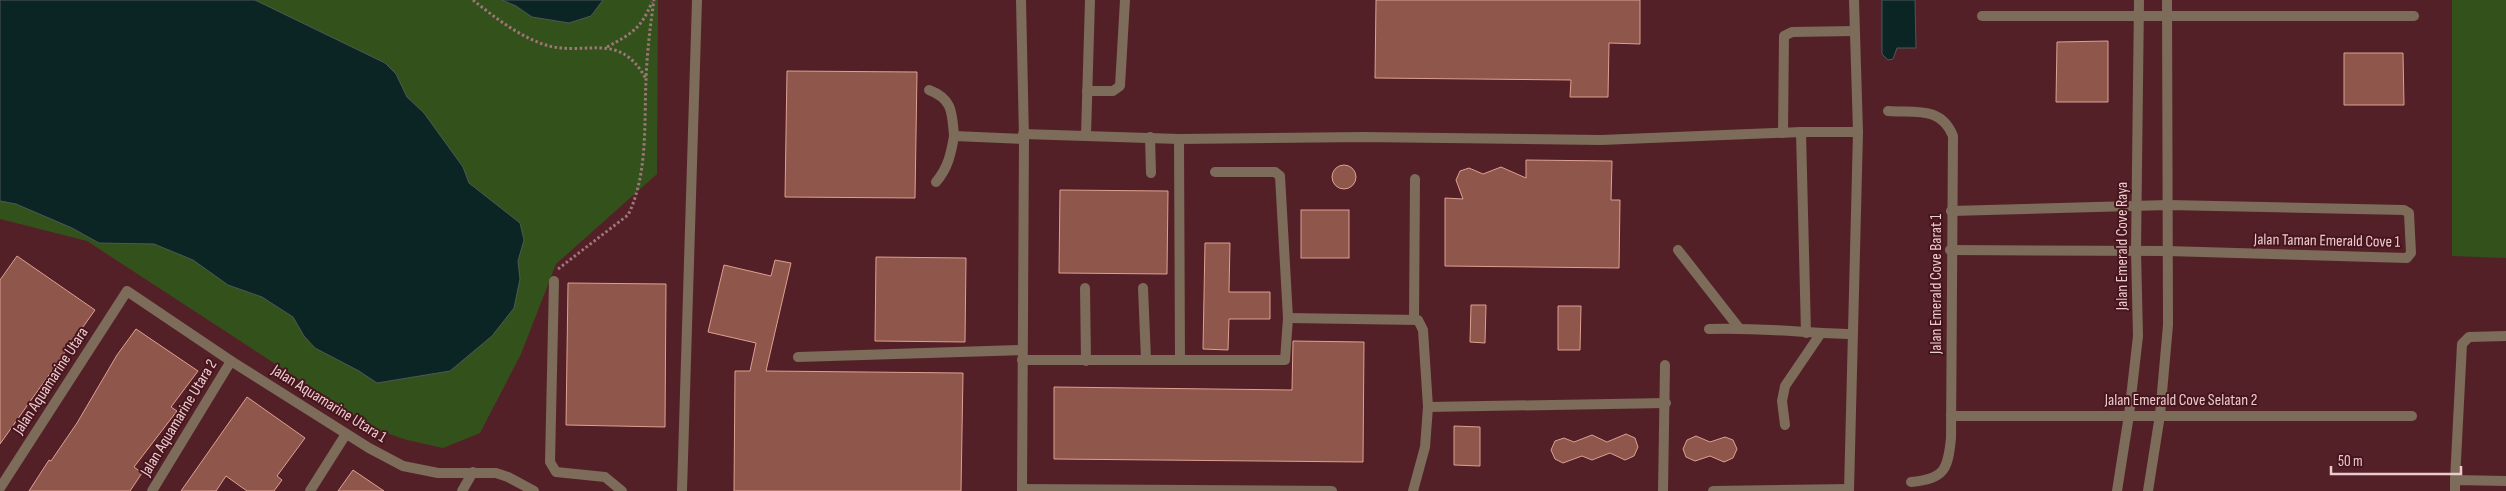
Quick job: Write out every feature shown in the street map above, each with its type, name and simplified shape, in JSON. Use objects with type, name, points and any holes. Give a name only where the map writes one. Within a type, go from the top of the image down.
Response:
[{"type":"street","points":[[682,491],[697,0]]},
{"type":"street","points":[[1021,0],[1024,136],[1022,490],[1332,491]]},
{"type":"street","points":[[1086,135],[1090,0]]},
{"type":"street","points":[[1087,91],[1113,91],[1120,86],[1125,0]]},
{"type":"street","points":[[1713,491],[1849,490],[1858,132],[1854,0]]},
{"type":"street","name":"Jalan Emerald Cove Raya","points":[[2117,491],[2129,415],[2138,336],[2136,206],[2139,0]]},
{"type":"street","points":[[2148,491],[2160,416],[2168,325],[2166,251],[2168,205],[2167,0]]},
{"type":"street","points":[[1982,16],[2414,16]]},
{"type":"street","points":[[1784,133],[1784,36],[1792,32],[1854,31]]},
{"type":"street","points":[[929,90],[942,95],[948,102],[953,118],[954,136],[950,161],[944,173],[936,182]]},
{"type":"street","name":"Jalan Emerald Cove Barat 1","points":[[1888,111],[1935,114],[1940,117],[1953,136],[1950,250],[1951,416],[1949,458],[1944,472],[1929,481],[1911,482]]},
{"type":"street","points":[[954,136],[1086,135],[1179,139],[1363,137],[1600,140],[1801,132],[1858,132]]},
{"type":"street","points":[[1801,132],[1806,333]]},
{"type":"street","points":[[1150,137],[1151,172]]},
{"type":"street","points":[[1179,139],[1180,360]]},
{"type":"street","points":[[798,357],[1022,355],[1086,361],[1146,359],[1284,360],[1288,318],[1280,175],[1275,172],[1215,172]]},
{"type":"street","points":[[1414,320],[1415,179]]},
{"type":"street","name":"Jalan Taman Emerald Cove 1","points":[[1950,250],[2166,251],[2407,258],[2411,252],[2408,213],[2404,210],[2168,205],[1951,211]]},
{"type":"street","points":[[1678,250],[1738,328]]},
{"type":"street","points":[[554,281],[550,462],[556,472],[605,477],[622,491]]},
{"type":"street","points":[[1085,288],[1086,361]]},
{"type":"street","points":[[1143,288],[1146,359]]},
{"type":"street","name":"Jalan Aquamarine Utara 1","points":[[127,291],[231,361],[346,434],[403,466],[438,472],[473,472],[502,475],[534,491]]},
{"type":"street","name":"Jalan Aquamarine Utara","points":[[0,488],[127,291]]},
{"type":"street","points":[[1288,318],[1414,320],[1421,324],[1428,407],[1425,447],[1413,491]]},
{"type":"street","points":[[1710,329],[1738,328],[1852,334]]},
{"type":"street","points":[[1785,425],[1782,401],[1785,386],[1821,333]]},
{"type":"street","points":[[2506,336],[2469,337],[2462,344],[2455,486],[2506,480]]},
{"type":"street","name":"Jalan Aquamarine Utara 2","points":[[152,491],[231,361]]},
{"type":"street","points":[[1663,491],[1666,403],[1665,365]]},
{"type":"street","points":[[1428,407],[1666,403]]},
{"type":"street","name":"Jalan Emerald Cove Selatan 2","points":[[1951,416],[2412,416]]},
{"type":"street","points":[[310,491],[346,434]]},
{"type":"street","points":[[462,491],[473,472]]},
{"type":"path","points":[[473,0],[492,16],[541,44],[567,48],[606,47],[626,55],[639,66],[646,79]]},
{"type":"path","points":[[606,47],[631,34],[644,21],[653,0]]},
{"type":"path","points":[[554,281],[555,273],[560,265],[584,250],[628,215],[637,195],[643,154],[647,47],[653,0]]},
{"type":"green space","points":[[0,0],[658,0],[657,174],[556,264],[521,354],[480,433],[443,448],[407,440],[375,429],[87,241],[0,219]]},
{"type":"green space","points":[[2452,0],[2506,0],[2506,258],[2452,256]]},
{"type":"water","points":[[0,0],[255,0],[385,63],[396,74],[407,97],[424,113],[463,167],[469,183],[520,223],[524,240],[518,261],[520,279],[514,308],[492,336],[450,371],[377,383],[359,371],[315,348],[304,336],[293,317],[262,297],[228,285],[193,260],[154,244],[99,243],[72,228],[16,204],[0,201]]},
{"type":"water","points":[[502,0],[603,0],[591,16],[569,23],[532,17],[516,6]]},
{"type":"water","points":[[1882,0],[1915,0],[1916,48],[1897,48],[1893,59],[1888,60],[1882,54]]},
{"type":"building","points":[[1376,0],[1640,0],[1640,44],[1609,43],[1608,97],[1570,97],[1571,80],[1375,78]]},
{"type":"building","points":[[2108,41],[2108,102],[2056,102],[2057,42]]},
{"type":"building","points":[[2344,53],[2403,53],[2404,105],[2344,105]]},
{"type":"building","points":[[787,71],[917,72],[915,198],[785,197]]},
{"type":"building","points":[[1526,160],[1612,161],[1611,200],[1620,200],[1619,268],[1445,266],[1445,198],[1463,199],[1456,180],[1460,171],[1469,168],[1483,174],[1501,167],[1526,178]]},
{"type":"building","points":[[1344,165],[1349,166],[1355,172],[1355,182],[1349,188],[1344,189],[1339,188],[1333,182],[1332,177],[1333,172],[1339,166]]},
{"type":"building","points":[[1060,190],[1168,191],[1167,274],[1059,273]]},
{"type":"building","points":[[1301,210],[1349,210],[1349,258],[1301,258]]},
{"type":"building","points":[[1205,243],[1230,243],[1229,292],[1270,292],[1270,319],[1229,319],[1228,350],[1203,349]]},
{"type":"building","points":[[17,256],[95,310],[0,444],[0,280]]},
{"type":"building","points":[[876,257],[966,258],[965,342],[875,341]]},
{"type":"building","points":[[775,260],[791,263],[766,371],[963,373],[961,491],[734,491],[735,371],[750,371],[756,343],[708,332],[724,265],[771,276]]},
{"type":"building","points":[[568,283],[666,284],[665,427],[566,425]]},
{"type":"building","points":[[1471,305],[1486,305],[1485,343],[1470,342]]},
{"type":"building","points":[[1558,306],[1581,306],[1580,350],[1558,350]]},
{"type":"building","points":[[136,329],[198,371],[171,407],[177,411],[134,467],[142,473],[130,491],[29,491],[49,460],[51,461],[77,423],[117,355]]},
{"type":"building","points":[[1293,341],[1364,342],[1363,462],[1054,459],[1054,387],[1292,390]]},
{"type":"building","points":[[247,397],[305,438],[277,476],[282,480],[274,491],[247,491],[226,476],[216,491],[181,491]]},
{"type":"building","points":[[1454,426],[1480,427],[1480,466],[1454,465]]},
{"type":"building","points":[[1626,434],[1635,438],[1638,447],[1634,456],[1625,460],[1610,453],[1592,460],[1582,456],[1563,463],[1555,459],[1551,450],[1555,441],[1564,438],[1574,442],[1592,435],[1607,442]]},
{"type":"building","points":[[1696,436],[1710,442],[1725,437],[1733,440],[1737,449],[1733,458],[1724,462],[1710,456],[1695,461],[1686,457],[1683,449],[1687,440]]},
{"type":"building","points":[[353,470],[384,491],[338,491]]}]
